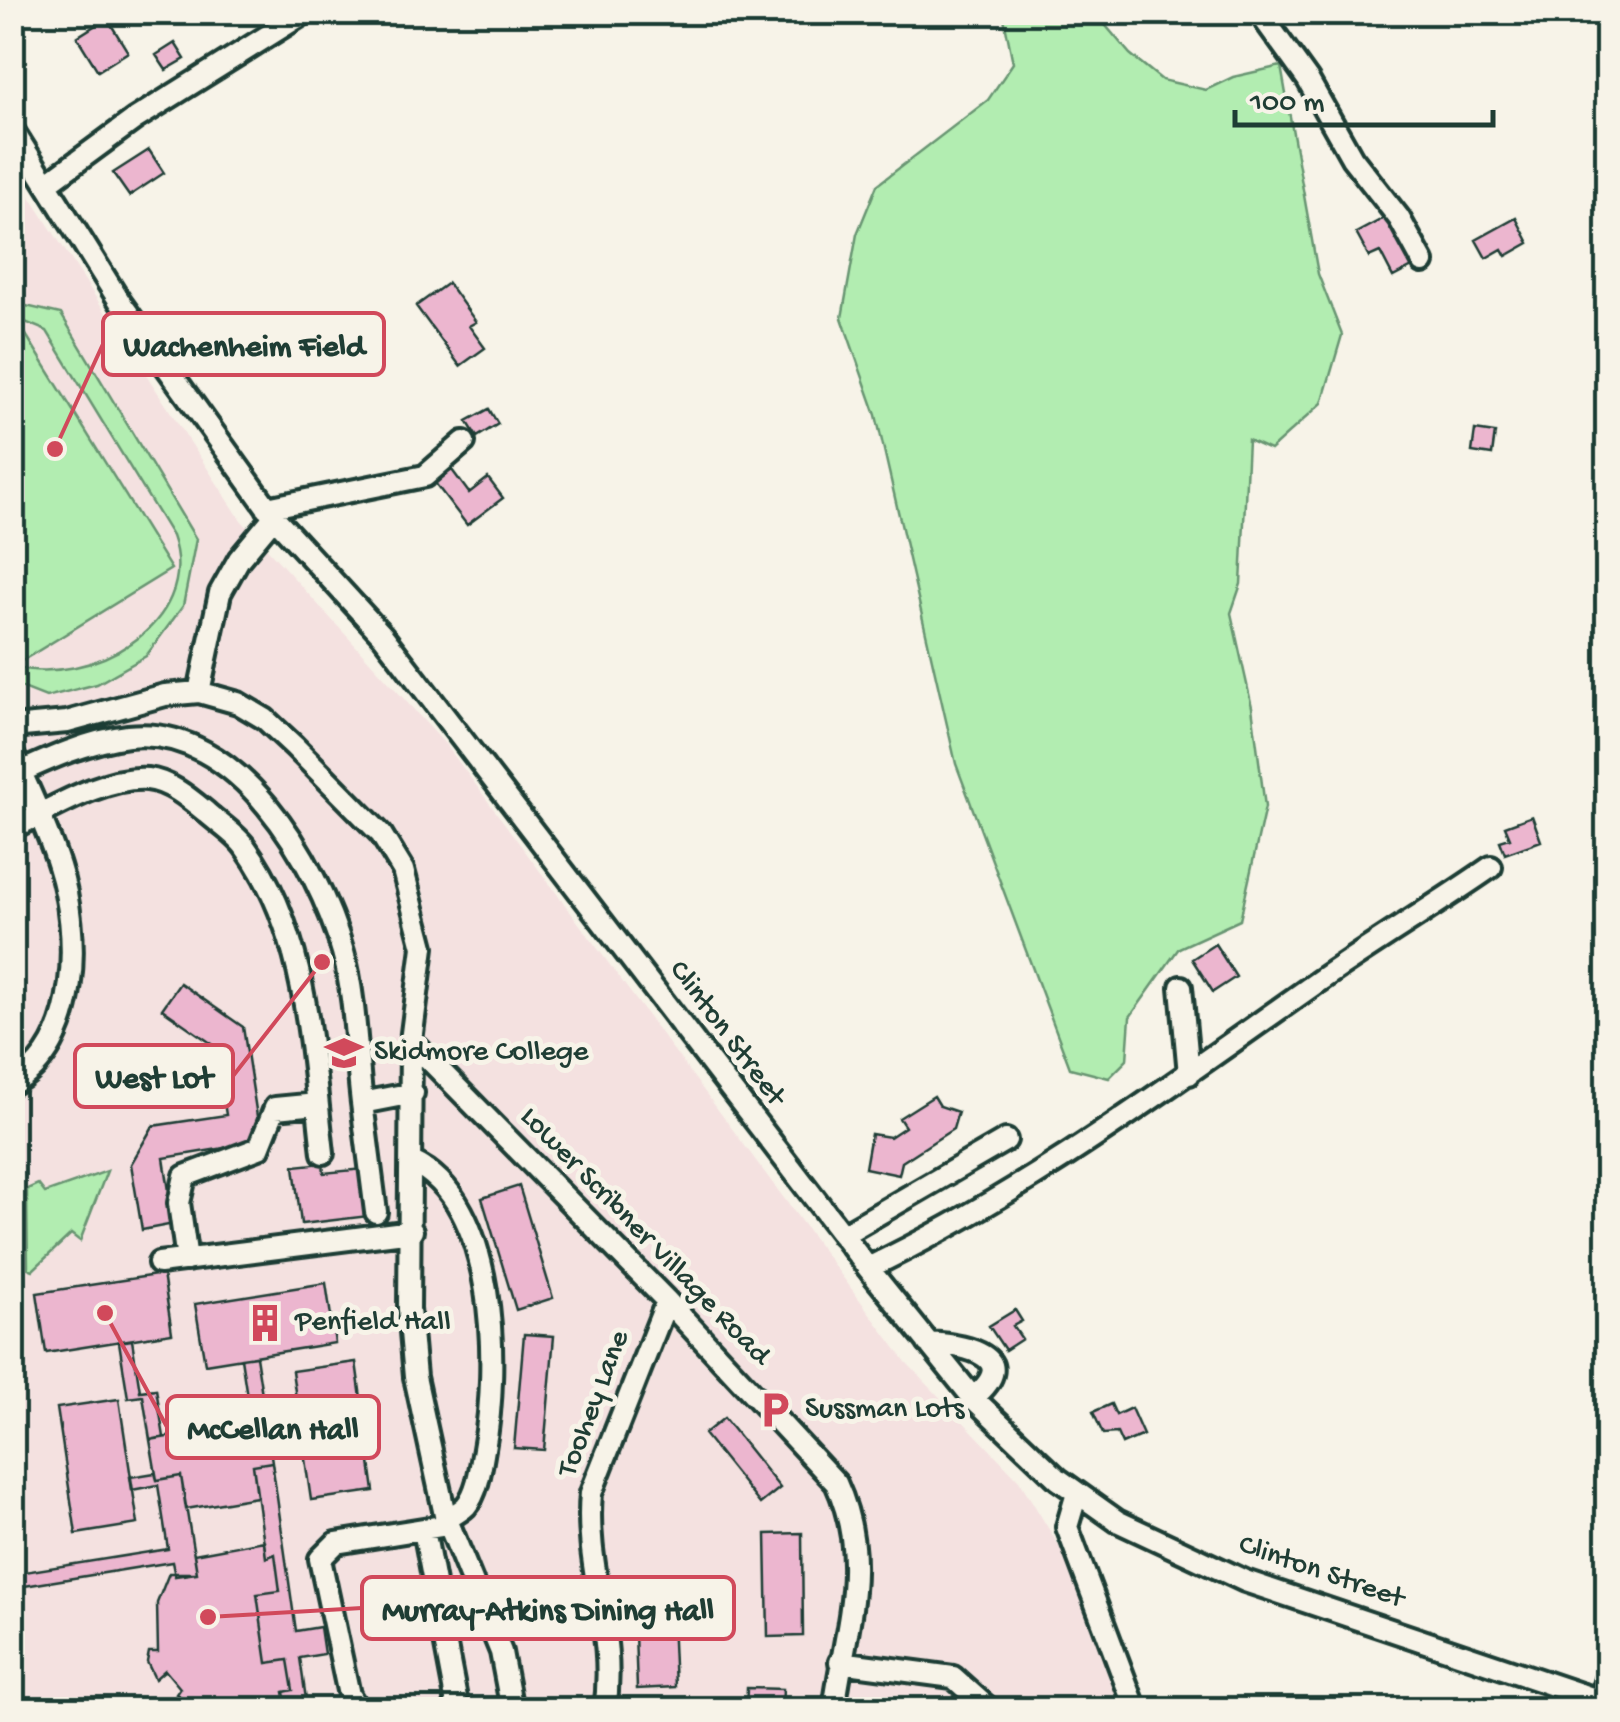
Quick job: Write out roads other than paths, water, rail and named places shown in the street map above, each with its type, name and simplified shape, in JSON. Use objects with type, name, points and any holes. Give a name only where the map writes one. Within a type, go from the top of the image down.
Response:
[{"type":"street","points":[[48,183],[135,119],[306,12]]},
{"type":"street","points":[[1259,12],[1308,80],[1352,158],[1400,218],[1423,262]]},
{"type":"street","name":"Clinton Street","points":[[12,129],[120,302],[270,513],[383,636],[842,1235],[973,1398],[1007,1434],[1078,1493],[1160,1544],[1245,1581],[1608,1704]]},
{"type":"street","points":[[199,692],[220,593],[270,513],[425,476],[464,442]]},
{"type":"street","points":[[12,727],[68,722],[164,695],[199,692],[238,704],[265,719],[382,834],[403,870],[424,947],[410,1041],[413,1093],[409,1309],[415,1377],[448,1522],[496,1636],[512,1710]]},
{"type":"street","points":[[17,774],[89,745],[131,736],[174,742],[218,759],[261,798],[296,844],[344,954],[376,1212]]},
{"type":"street","points":[[12,752],[17,774],[59,866],[72,919],[70,973],[61,1023],[44,1058],[12,1084]]},
{"type":"street","points":[[12,828],[120,781],[150,779],[178,790],[243,844],[264,876],[290,943],[306,1006],[323,1153]]},
{"type":"street","points":[[868,1268],[1089,1145],[1491,867]]},
{"type":"street","points":[[1181,987],[1189,1074]]},
{"type":"street","name":"Lower Scribner Village Road","points":[[410,1041],[668,1301],[836,1482],[851,1516],[858,1556],[834,1710]]},
{"type":"street","points":[[362,1103],[413,1093]]},
{"type":"street","points":[[187,1260],[179,1203],[186,1176],[195,1168],[259,1148],[275,1108],[317,1104]]},
{"type":"street","points":[[842,1235],[1006,1140]]},
{"type":"street","points":[[358,1710],[349,1695],[320,1559],[336,1544],[424,1530],[448,1522],[466,1506],[479,1477],[491,1410],[486,1295],[480,1260],[449,1188],[430,1170],[412,1162]]},
{"type":"street","points":[[160,1263],[412,1231]]},
{"type":"street","name":"Toohey Lane","points":[[605,1710],[611,1654],[588,1524],[591,1492],[668,1301]]},
{"type":"street","points":[[928,1343],[976,1349],[987,1358],[994,1372],[991,1382],[973,1398]]},
{"type":"street","points":[[1078,1493],[1067,1526],[1136,1710]]},
{"type":"street","points":[[424,1530],[457,1704],[453,1710]]},
{"type":"street","points":[[840,1662],[954,1676],[990,1710]]},
{"type":"railway","points":[[1583,1710],[1608,1640]]},
{"type":"place","name":"Wachenheim Field","points":[[55,449]]},
{"type":"place","name":"West Lot","points":[[322,962]]},
{"type":"place","name":"Skidmore College","points":[[344,1053]]},
{"type":"place","name":"McCellan Hall","points":[[105,1313]]},
{"type":"place","name":"Penfield Hall","points":[[265,1323]]},
{"type":"place","name":"Sussman Lots","points":[[775,1410]]},
{"type":"place","name":"Murray-Atkins Dining Hall","points":[[208,1617]]}]
